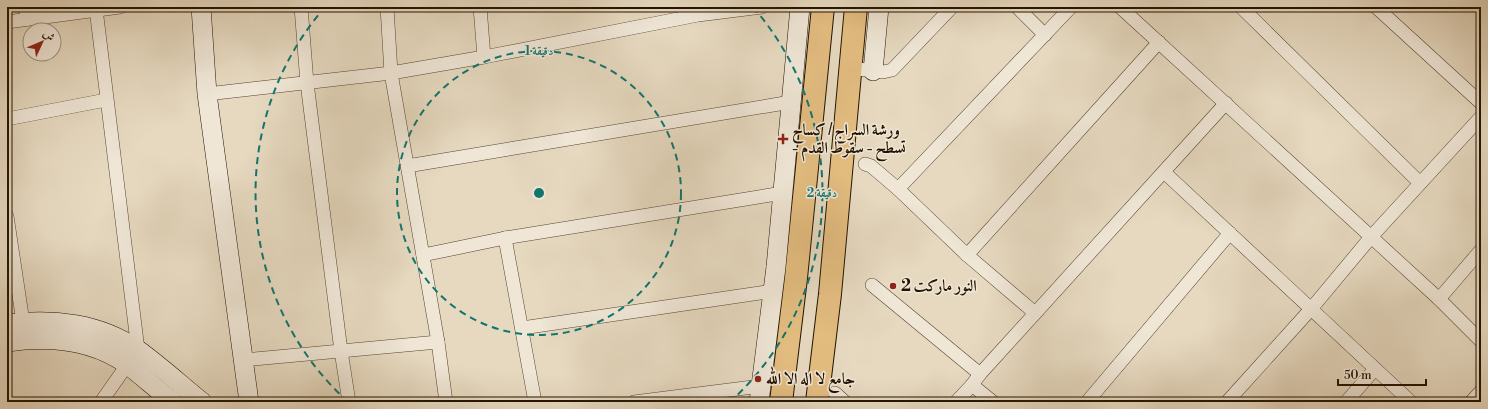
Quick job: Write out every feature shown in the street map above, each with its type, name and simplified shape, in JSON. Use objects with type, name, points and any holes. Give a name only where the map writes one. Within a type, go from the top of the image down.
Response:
[{"type":"highway","points":[[780,402],[796,278],[823,7]]},
{"type":"highway","points":[[826,398],[830,294],[856,7]]},
{"type":"street","points":[[7,22],[27,13],[120,7]]},
{"type":"street","points":[[201,7],[207,94],[249,402]]},
{"type":"street","points":[[301,7],[306,83],[349,402]]},
{"type":"street","points":[[388,7],[391,73],[438,342],[446,402]]},
{"type":"street","points":[[480,7],[484,57]]},
{"type":"street","points":[[207,94],[391,73],[484,57],[698,11],[762,7]]},
{"type":"street","points":[[634,402],[760,394],[773,291],[800,7]]},
{"type":"street","points":[[873,71],[879,7]]},
{"type":"street","points":[[850,68],[888,72],[895,68],[952,7]]},
{"type":"street","points":[[1017,7],[1045,35]]},
{"type":"street","points":[[898,189],[1071,7]]},
{"type":"street","points":[[1120,7],[1439,299],[1481,341]]},
{"type":"street","points":[[1241,7],[1420,183]]},
{"type":"street","points":[[1376,7],[1481,103]]},
{"type":"street","points":[[96,9],[132,357],[101,402]]},
{"type":"street","points":[[966,255],[1159,42]]},
{"type":"street","points":[[7,119],[106,100]]},
{"type":"street","points":[[407,166],[791,102]]},
{"type":"street","points":[[956,402],[1226,103]]},
{"type":"street","points":[[1227,402],[1311,309],[1371,237],[1481,117]]},
{"type":"street","points":[[865,164],[871,166],[898,189],[966,255],[1035,313]]},
{"type":"street","points":[[1164,172],[1411,402]]},
{"type":"street","points":[[423,255],[505,238],[783,193]]},
{"type":"street","points":[[7,216],[15,323],[40,321],[74,324],[107,334],[132,357],[173,402]]},
{"type":"street","points":[[1087,402],[1230,233]]},
{"type":"street","points":[[505,238],[535,402]]},
{"type":"street","points":[[1439,299],[1481,250]]},
{"type":"street","points":[[872,285],[980,374]]},
{"type":"street","points":[[522,328],[773,291]]},
{"type":"street","points":[[7,342],[38,338],[52,339],[78,343],[104,352],[132,357],[202,402]]},
{"type":"street","points":[[243,360],[438,342]]},
{"type":"street","points":[[1346,402],[1376,369]]},
{"type":"street","points":[[972,385],[993,402]]},
{"type":"street","points":[[1471,402],[1481,391]]},
{"type":"street","points":[[826,398],[845,402]]},
{"type":"place","name":"ورشة السراج / كساح - تسطح - سقوط القدم","points":[[783,139]]},
{"type":"place","name":"النور ماركت 2","points":[[893,286]]},
{"type":"place","name":"جامع لا اله الا الله","points":[[758,379]]}]
